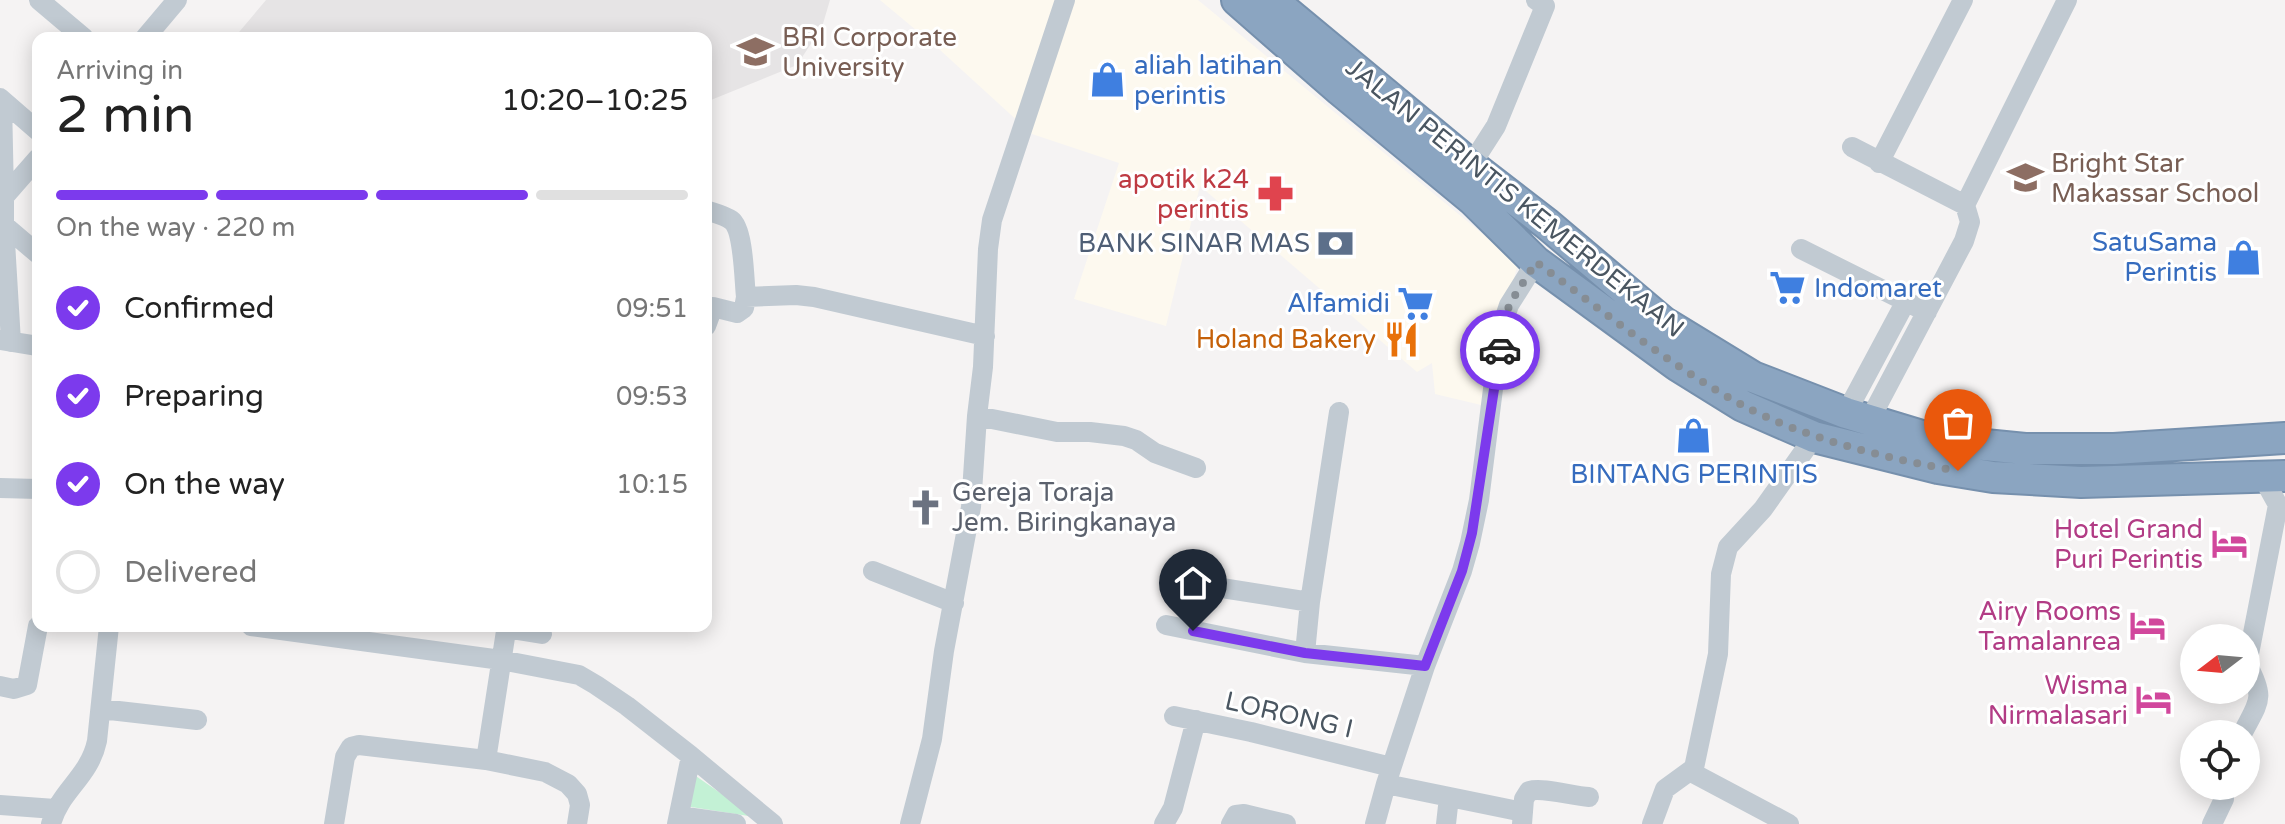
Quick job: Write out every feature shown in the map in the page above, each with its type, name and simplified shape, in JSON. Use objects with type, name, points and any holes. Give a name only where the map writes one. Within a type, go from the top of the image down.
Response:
[{"type":"highway","name":"JALAN PERINTIS KEMERDEKAAN","points":[[1237,0],[1269,8],[1547,224],[1663,322],[1753,377],[1858,417],[1935,440],[2025,449],[2114,449],[2285,438]]},
{"type":"highway","name":"JALAN PERINTIS KEMERDEKAAN","points":[[1269,8],[1340,90],[1473,200],[1536,262],[1677,365],[1743,406],[1814,437],[1938,468],[1993,477],[2081,482],[2273,476]]},
{"type":"street","points":[[39,0],[77,32]]},
{"type":"street","points":[[150,32],[177,0]]},
{"type":"street","points":[[910,824],[937,715],[944,651],[971,507],[992,220],[1065,0]]},
{"type":"street","points":[[1471,165],[1496,126],[1533,39],[1545,6],[1536,0]]},
{"type":"street","points":[[1879,163],[1963,0]]},
{"type":"street","points":[[1858,417],[1927,312],[1964,241],[1970,222],[1965,205],[2067,0]]},
{"type":"street","points":[[1,99],[32,126]]},
{"type":"street","points":[[1,99],[5,341],[32,345]]},
{"type":"street","points":[[1852,147],[1965,205]]},
{"type":"street","points":[[4,197],[32,165]]},
{"type":"street","points":[[712,213],[732,221],[737,227],[746,297],[744,308],[737,313],[712,313]]},
{"type":"street","points":[[4,225],[32,249]]},
{"type":"street","points":[[1801,249],[1927,312]]},
{"type":"street","points":[[1375,824],[1425,666],[1462,571],[1472,533],[1506,314],[1536,262]]},
{"type":"street","points":[[746,297],[814,297],[985,336]]},
{"type":"street","points":[[1858,417],[1906,301]]},
{"type":"street","points":[[1305,653],[1339,412]]},
{"type":"street","points":[[977,416],[1057,432],[1124,436],[1155,453],[1196,468]]},
{"type":"street","points":[[1652,824],[1665,789],[1694,768],[1718,654],[1721,574],[1728,547],[1763,509],[1814,437]]},
{"type":"street","points":[[2249,720],[2260,699],[2258,685],[2247,664],[2278,505],[2273,476]]},
{"type":"street","points":[[0,488],[32,489]]},
{"type":"street","points":[[873,571],[954,603]]},
{"type":"street","points":[[1190,583],[1310,602]]},
{"type":"street","points":[[1166,625],[1305,653],[1425,666]]},
{"type":"street","points":[[0,686],[14,689],[27,685],[37,632]]},
{"type":"street","points":[[0,805],[52,819],[80,780],[94,756],[108,632]]},
{"type":"street","points":[[294,632],[501,660],[579,675],[665,735],[773,824]]},
{"type":"street","points":[[486,760],[507,632]]},
{"type":"street","points":[[524,632],[542,634]]},
{"type":"street","points":[[101,709],[197,720]]},
{"type":"street","name":"LORONG I","points":[[1174,716],[1389,775],[1449,797],[1523,818]]},
{"type":"street","points":[[1164,824],[1173,808],[1196,720]]},
{"type":"street","points":[[334,824],[345,757],[354,746],[486,760],[537,769],[568,784],[577,794],[580,802],[577,824]]},
{"type":"street","points":[[691,756],[678,820],[736,824]]},
{"type":"street","points":[[1691,772],[1789,824]]},
{"type":"street","points":[[1523,818],[1525,794],[1536,789],[1589,797]]},
{"type":"street","points":[[1446,824],[1449,797]]},
{"type":"street","points":[[2212,824],[2224,800]]},
{"type":"street","points":[[1231,824],[1236,815],[1244,814],[1286,824]]},
{"type":"shaded area","name":"BRI Corporate University","points":[[266,0],[830,0],[822,27],[797,65],[712,100],[712,32],[239,32]]},
{"type":"shaded area","points":[[880,0],[1198,0],[1518,263],[1481,405],[1435,394],[1432,363],[1417,372],[1200,186],[1166,326],[1074,299],[1119,163],[1032,134]]},
{"type":"green space","points":[[690,772],[755,817],[685,806]]},
{"type":"way so far","points":[[1500,350],[1509,305],[1536,262],[1677,365],[1743,406],[1814,437],[1958,471]]},
{"type":"place","name":"BRI Corporate University","points":[[756,52]]},
{"type":"place","name":"aliah latihan perintis","points":[[1108,80]]},
{"type":"place","name":"Bright Star Makassar School","points":[[2025,178]]},
{"type":"place","name":"apotik k24 perintis","points":[[1275,194]]},
{"type":"place","name":"BANK SINAR MAS","points":[[1336,243]]},
{"type":"place","name":"SatuSama Perintis","points":[[2243,257]]},
{"type":"place","name":"Indomaret","points":[[1788,288]]},
{"type":"place","name":"Alfamidi","points":[[1416,303]]},
{"type":"place","name":"Holand Bakery","points":[[1402,339]]},
{"type":"place","name":"BINTANG PERINTIS","points":[[1694,435]]},
{"type":"place","name":"Gereja Toraja Jem. Biringkanaya","points":[[926,507]]},
{"type":"place","name":"Hotel Grand Puri Perintis","points":[[2229,544]]},
{"type":"place","name":"Airy Rooms Tamalanrea","points":[[2147,626]]},
{"type":"place","name":"Wisma Nirmalasari","points":[[2154,700]]},
{"type":"route","points":[[1193,631],[1305,653],[1425,666],[1462,571],[1472,533],[1500,350]]}]
